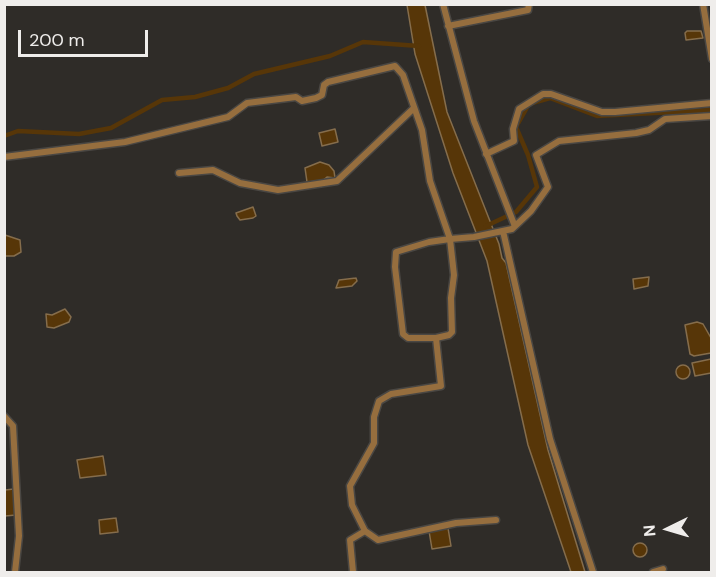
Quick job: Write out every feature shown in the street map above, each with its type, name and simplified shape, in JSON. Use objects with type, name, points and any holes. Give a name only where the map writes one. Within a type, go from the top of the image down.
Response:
[{"type":"street","points":[[4,157],[125,142],[228,117],[247,103],[296,97],[302,100],[316,98],[322,95],[324,85],[328,82],[395,66],[401,71],[422,130],[430,181],[450,239],[454,275],[451,298],[452,332],[449,335],[436,338],[404,335],[396,252],[450,239],[474,237],[512,229],[514,222],[474,121],[443,4]]},
{"type":"street","points":[[448,26],[528,10],[529,4]]},
{"type":"street","points":[[703,4],[711,59]]},
{"type":"street","points":[[486,154],[514,141],[513,129],[519,109],[543,94],[558,96],[602,112],[711,103]]},
{"type":"street","points":[[179,173],[213,170],[240,183],[278,190],[337,181],[414,108]]},
{"type":"street","points":[[514,222],[531,211],[548,187],[536,155],[559,141],[636,133],[649,130],[664,119],[711,116]]},
{"type":"street","points":[[500,232],[550,439],[593,573]]},
{"type":"street","points":[[436,338],[441,386],[390,394],[376,406],[374,443],[350,486],[352,505],[365,531],[372,538],[386,539],[429,527],[496,520]]},
{"type":"street","points":[[4,416],[13,426],[19,536],[15,573]]},
{"type":"street","points":[[353,573],[351,540],[365,531]]},
{"type":"street","points":[[653,573],[663,569]]},
{"type":"shaded area","points":[[407,5],[425,5],[447,112],[499,244],[502,258],[506,263],[548,450],[585,572],[571,572],[528,445],[487,261],[453,173],[415,54]]},
{"type":"shaded area","points":[[687,31],[701,31],[703,38],[686,40]]},
{"type":"shaded area","points":[[335,129],[338,142],[322,146],[319,133]]},
{"type":"shaded area","points":[[320,162],[329,165],[334,171],[335,178],[327,177],[321,182],[307,182],[305,168]]},
{"type":"shaded area","points":[[253,207],[256,216],[240,220],[236,213]]},
{"type":"shaded area","points":[[5,235],[20,240],[21,252],[14,256],[5,256]]},
{"type":"shaded area","points":[[649,277],[648,286],[634,289],[633,279]]},
{"type":"shaded area","points":[[356,278],[357,281],[352,286],[336,288],[339,280]]},
{"type":"shaded area","points":[[65,309],[71,317],[69,322],[54,328],[47,327],[46,314],[52,315]]},
{"type":"shaded area","points":[[697,322],[703,324],[711,338],[711,353],[694,356],[690,354],[685,325]]},
{"type":"shaded area","points":[[711,359],[711,373],[695,376],[692,363]]},
{"type":"shaded area","points":[[680,365],[686,365],[690,372],[686,379],[680,379],[676,375],[676,369]]},
{"type":"shaded area","points":[[103,456],[106,475],[80,478],[77,460]]},
{"type":"shaded area","points":[[14,489],[16,515],[5,516],[5,490]]},
{"type":"shaded area","points":[[116,518],[118,532],[100,534],[99,520]]},
{"type":"shaded area","points":[[448,528],[451,546],[432,549],[429,531]]},
{"type":"shaded area","points":[[637,543],[643,543],[647,550],[643,557],[637,557],[633,553],[633,547]]},
{"type":"waterway","points":[[4,136],[18,131],[79,134],[111,128],[162,100],[195,97],[228,88],[254,74],[330,56],[363,42],[419,46]]},
{"type":"waterway","points":[[486,226],[516,212],[537,187],[528,155],[516,127],[529,104],[550,98],[597,116],[712,110]]}]
